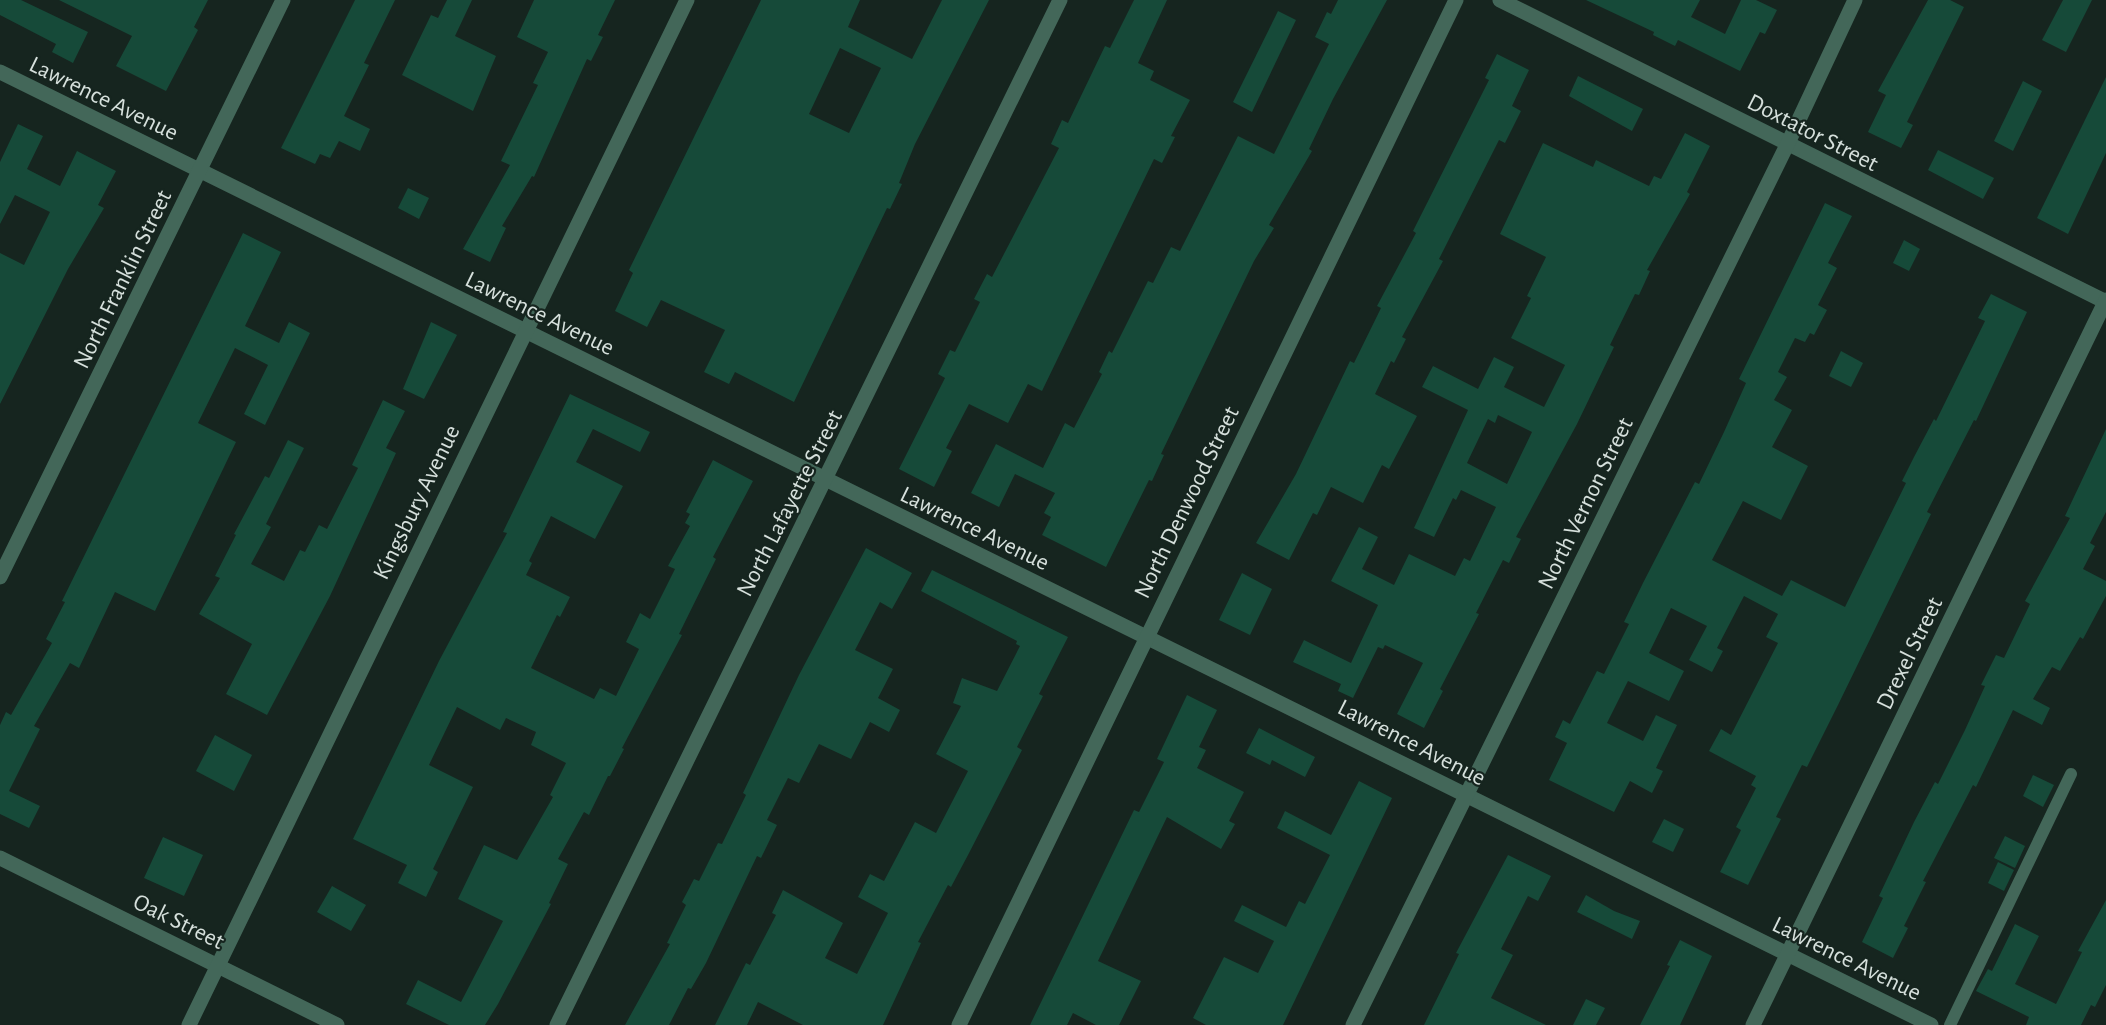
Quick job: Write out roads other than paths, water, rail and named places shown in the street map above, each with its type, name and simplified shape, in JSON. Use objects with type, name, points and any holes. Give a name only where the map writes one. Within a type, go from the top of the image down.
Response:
[{"type":"street","name":"North Franklin Street","points":[[0,578],[283,0]]},
{"type":"street","name":"Kingsbury Avenue","points":[[189,1025],[524,331],[687,0]]},
{"type":"street","name":"North Lafayette Street","points":[[557,1025],[824,480],[840,453],[1060,0]]},
{"type":"street","name":"North Denwood Street","points":[[958,1025],[1455,0]]},
{"type":"street","name":"Doxtator Street","points":[[1500,0],[2106,301]]},
{"type":"street","name":"North Vernon Street","points":[[1353,1025],[1788,143],[1855,0]]},
{"type":"street","name":"Lawrence Avenue","points":[[0,72],[824,480],[1146,635],[1931,1025]]},
{"type":"street","name":"Drexel Street","points":[[1753,1025],[2106,301]]},
{"type":"street","name":"Oak Street","points":[[0,858],[337,1025]]},
{"type":"lane","points":[[1950,1025],[2071,774]]}]
